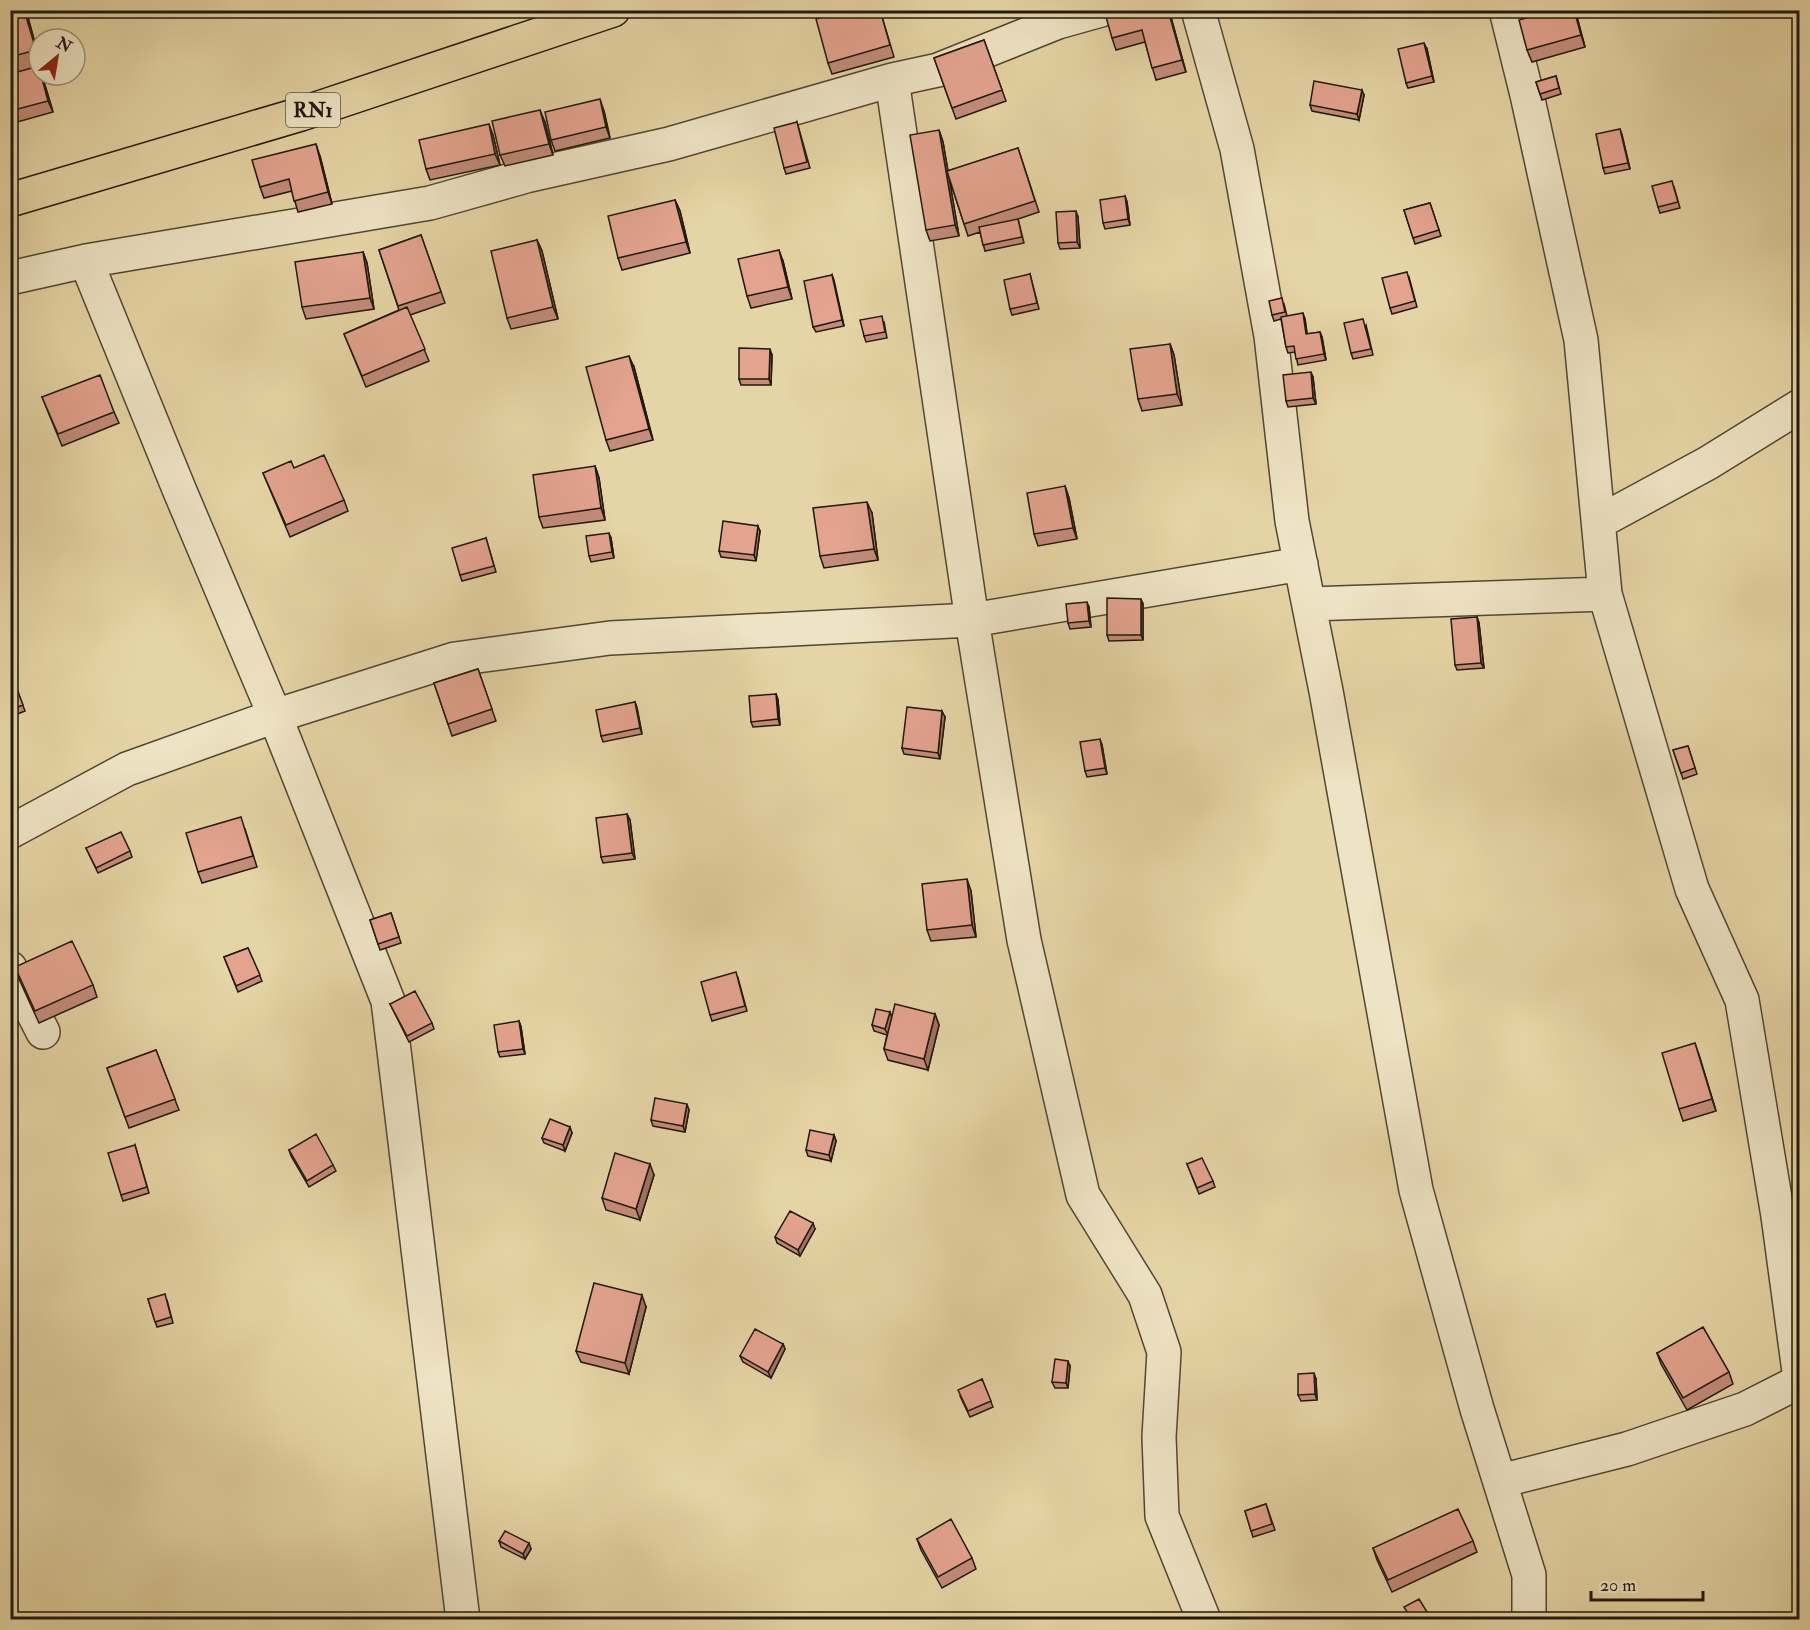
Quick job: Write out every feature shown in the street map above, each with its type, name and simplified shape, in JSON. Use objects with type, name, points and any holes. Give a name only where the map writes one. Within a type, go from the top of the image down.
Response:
[{"type":"highway","name":"RN1","points":[[10,200],[301,114],[613,10]]},
{"type":"street","points":[[10,278],[86,261],[430,203],[526,176],[669,144],[892,80],[938,70],[1058,22],[1101,10]]},
{"type":"street","points":[[1198,10],[1237,149],[1271,336],[1292,521],[1416,1190],[1529,1575],[1529,1620]]},
{"type":"street","points":[[1500,1481],[1627,1449],[1745,1409],[1800,1380],[1778,1216],[1742,1000],[1692,889],[1605,594],[1581,340],[1506,10]]},
{"type":"street","points":[[892,80],[972,620],[1024,939],[1083,1195],[1145,1295],[1164,1352],[1159,1437],[1162,1516],[1204,1620]]},
{"type":"street","points":[[86,261],[275,716],[388,1001],[463,1620]]},
{"type":"street","points":[[1599,522],[1708,463],[1800,406]]},
{"type":"street","points":[[10,832],[127,769],[275,716],[455,659],[610,638],[972,620],[1301,564]]},
{"type":"street","points":[[1309,604],[1605,594]]},
{"type":"street","points":[[10,968],[43,1032]]},
{"type":"building","points":[[10,10],[24,10],[29,27],[27,27],[27,52],[10,57]]},
{"type":"building","points":[[847,10],[880,10],[890,45],[828,63],[816,19]]},
{"type":"building","points":[[1104,10],[1168,10],[1182,60],[1152,68],[1142,30],[1112,38]]},
{"type":"building","points":[[1554,10],[1574,10],[1581,35],[1527,50],[1519,20]]},
{"type":"building","points":[[984,40],[1002,90],[952,108],[934,58]]},
{"type":"building","points":[[1424,43],[1432,76],[1406,83],[1398,49]]},
{"type":"building","points":[[27,69],[27,87],[44,87],[48,101],[10,111],[10,74]]},
{"type":"building","points":[[1556,76],[1559,88],[1540,94],[1536,82]]},
{"type":"building","points":[[1314,81],[1362,90],[1357,114],[1310,105]]},
{"type":"building","points":[[600,99],[606,127],[551,140],[545,112]]},
{"type":"building","points":[[540,110],[549,144],[500,155],[492,121]]},
{"type":"building","points":[[797,122],[807,162],[784,168],[774,128]]},
{"type":"building","points":[[489,124],[495,154],[426,169],[419,140]]},
{"type":"building","points":[[1620,129],[1628,163],[1603,168],[1596,134]]},
{"type":"building","points":[[939,130],[955,225],[926,230],[910,135]]},
{"type":"building","points":[[316,144],[328,192],[294,201],[289,179],[260,187],[252,160]]},
{"type":"building","points":[[1018,148],[1035,201],[964,224],[947,171]]},
{"type":"building","points":[[1672,181],[1678,202],[1658,207],[1652,186]]},
{"type":"building","points":[[1125,196],[1128,219],[1103,223],[1100,200]]},
{"type":"building","points":[[675,200],[686,242],[618,258],[608,216]]},
{"type":"building","points":[[1430,203],[1439,230],[1413,238],[1404,210]]},
{"type":"building","points":[[1076,211],[1077,242],[1058,243],[1056,212]]},
{"type":"building","points":[[1018,219],[1022,237],[983,245],[979,227]]},
{"type":"building","points":[[421,235],[441,292],[398,306],[379,250]]},
{"type":"building","points":[[537,240],[553,307],[507,318],[491,251]]},
{"type":"building","points":[[779,250],[788,287],[747,296],[738,259]]},
{"type":"building","points":[[363,252],[370,298],[302,307],[295,262]]},
{"type":"building","points":[[1407,272],[1415,301],[1390,308],[1382,278]]},
{"type":"building","points":[[1030,274],[1037,303],[1010,309],[1004,280]]},
{"type":"building","points":[[832,275],[842,320],[813,327],[804,281]]},
{"type":"building","points":[[1282,298],[1285,312],[1272,315],[1269,301]]},
{"type":"building","points":[[407,307],[425,349],[362,376],[344,334]]},
{"type":"building","points":[[1303,313],[1306,334],[1320,332],[1324,354],[1296,359],[1294,346],[1286,347],[1281,317]]},
{"type":"building","points":[[882,316],[885,332],[864,336],[860,320]]},
{"type":"building","points":[[1363,319],[1371,349],[1351,353],[1344,323]]},
{"type":"building","points":[[1170,344],[1177,394],[1138,399],[1130,349]]},
{"type":"building","points":[[739,348],[770,349],[769,379],[739,379]]},
{"type":"building","points":[[629,356],[649,429],[606,440],[586,367]]},
{"type":"building","points":[[1311,372],[1313,398],[1286,401],[1283,375]]},
{"type":"building","points":[[100,375],[114,412],[58,434],[42,397]]},
{"type":"building","points":[[324,455],[344,500],[286,525],[263,473],[291,461],[294,468]]},
{"type":"building","points":[[595,466],[601,508],[539,517],[533,475]]},
{"type":"building","points":[[1065,486],[1073,528],[1034,534],[1027,493]]},
{"type":"building","points":[[867,502],[874,549],[820,556],[813,508]]},
{"type":"building","points":[[723,521],[758,526],[754,555],[719,551]]},
{"type":"building","points":[[609,533],[612,552],[589,556],[586,536]]},
{"type":"building","points":[[486,538],[494,566],[460,575],[452,548]]},
{"type":"building","points":[[1107,598],[1141,599],[1141,635],[1107,635]]},
{"type":"building","points":[[1087,602],[1089,621],[1068,623],[1066,604]]},
{"type":"building","points":[[1477,617],[1481,663],[1455,665],[1451,619]]},
{"type":"building","points":[[478,669],[492,709],[448,724],[434,683]]},
{"type":"building","points":[[15,684],[23,705],[10,710],[10,685]]},
{"type":"building","points":[[776,694],[778,719],[751,722],[749,696]]},
{"type":"building","points":[[635,702],[640,728],[601,736],[596,710]]},
{"type":"building","points":[[907,707],[942,711],[938,753],[902,748]]},
{"type":"building","points":[[1100,739],[1105,768],[1085,771],[1080,742]]},
{"type":"building","points":[[1688,746],[1695,768],[1681,773],[1673,750]]},
{"type":"building","points":[[627,814],[632,853],[601,857],[596,818]]},
{"type":"building","points":[[241,817],[253,856],[198,872],[186,833]]},
{"type":"building","points":[[121,832],[130,851],[96,868],[86,848]]},
{"type":"building","points":[[967,879],[972,925],[927,930],[922,884]]},
{"type":"building","points":[[391,913],[399,937],[378,944],[370,920]]},
{"type":"building","points":[[72,941],[93,985],[35,1011],[15,967]]},
{"type":"building","points":[[248,948],[260,975],[236,986],[224,957]]},
{"type":"building","points":[[736,972],[745,1006],[710,1015],[701,982]]},
{"type":"building","points":[[415,991],[432,1023],[407,1036],[390,1004]]},
{"type":"building","points":[[895,1004],[935,1014],[924,1059],[884,1049]]},
{"type":"building","points":[[876,1009],[890,1012],[885,1029],[872,1025]]},
{"type":"building","points":[[519,1021],[523,1049],[498,1052],[494,1025]]},
{"type":"building","points":[[1695,1043],[1712,1099],[1679,1109],[1662,1053]]},
{"type":"building","points":[[156,1050],[175,1099],[125,1117],[107,1068]]},
{"type":"building","points":[[655,1098],[687,1104],[683,1126],[651,1120]]},
{"type":"building","points":[[550,1119],[570,1127],[563,1145],[542,1138]]},
{"type":"building","points":[[810,1130],[834,1135],[829,1155],[806,1150]]},
{"type":"building","points":[[316,1134],[333,1165],[307,1181],[289,1150]]},
{"type":"building","points":[[135,1145],[147,1187],[121,1195],[108,1153]]},
{"type":"building","points":[[615,1153],[650,1164],[636,1209],[602,1198]]},
{"type":"building","points":[[1202,1158],[1213,1181],[1197,1188],[1187,1164]]},
{"type":"building","points":[[790,1211],[813,1223],[798,1250],[775,1237]]},
{"type":"building","points":[[594,1283],[642,1295],[625,1363],[576,1351]]},
{"type":"building","points":[[165,1294],[171,1317],[155,1322],[148,1299]]},
{"type":"building","points":[[1703,1327],[1729,1372],[1683,1398],[1657,1353]]},
{"type":"building","points":[[755,1329],[783,1344],[768,1372],[740,1356]]},
{"type":"building","points":[[1055,1359],[1068,1361],[1066,1383],[1052,1382]]},
{"type":"building","points":[[1314,1373],[1315,1394],[1298,1395],[1298,1374]]},
{"type":"building","points":[[982,1379],[991,1401],[968,1411],[958,1390]]},
{"type":"building","points":[[1266,1504],[1272,1524],[1251,1531],[1245,1511]]},
{"type":"building","points":[[1458,1509],[1473,1541],[1388,1580],[1373,1548]]},
{"type":"building","points":[[951,1519],[972,1558],[938,1577],[917,1539]]},
{"type":"building","points":[[505,1531],[529,1543],[523,1554],[499,1541]]},
{"type":"building","points":[[1419,1599],[1432,1620],[1412,1620],[1404,1607]]}]
